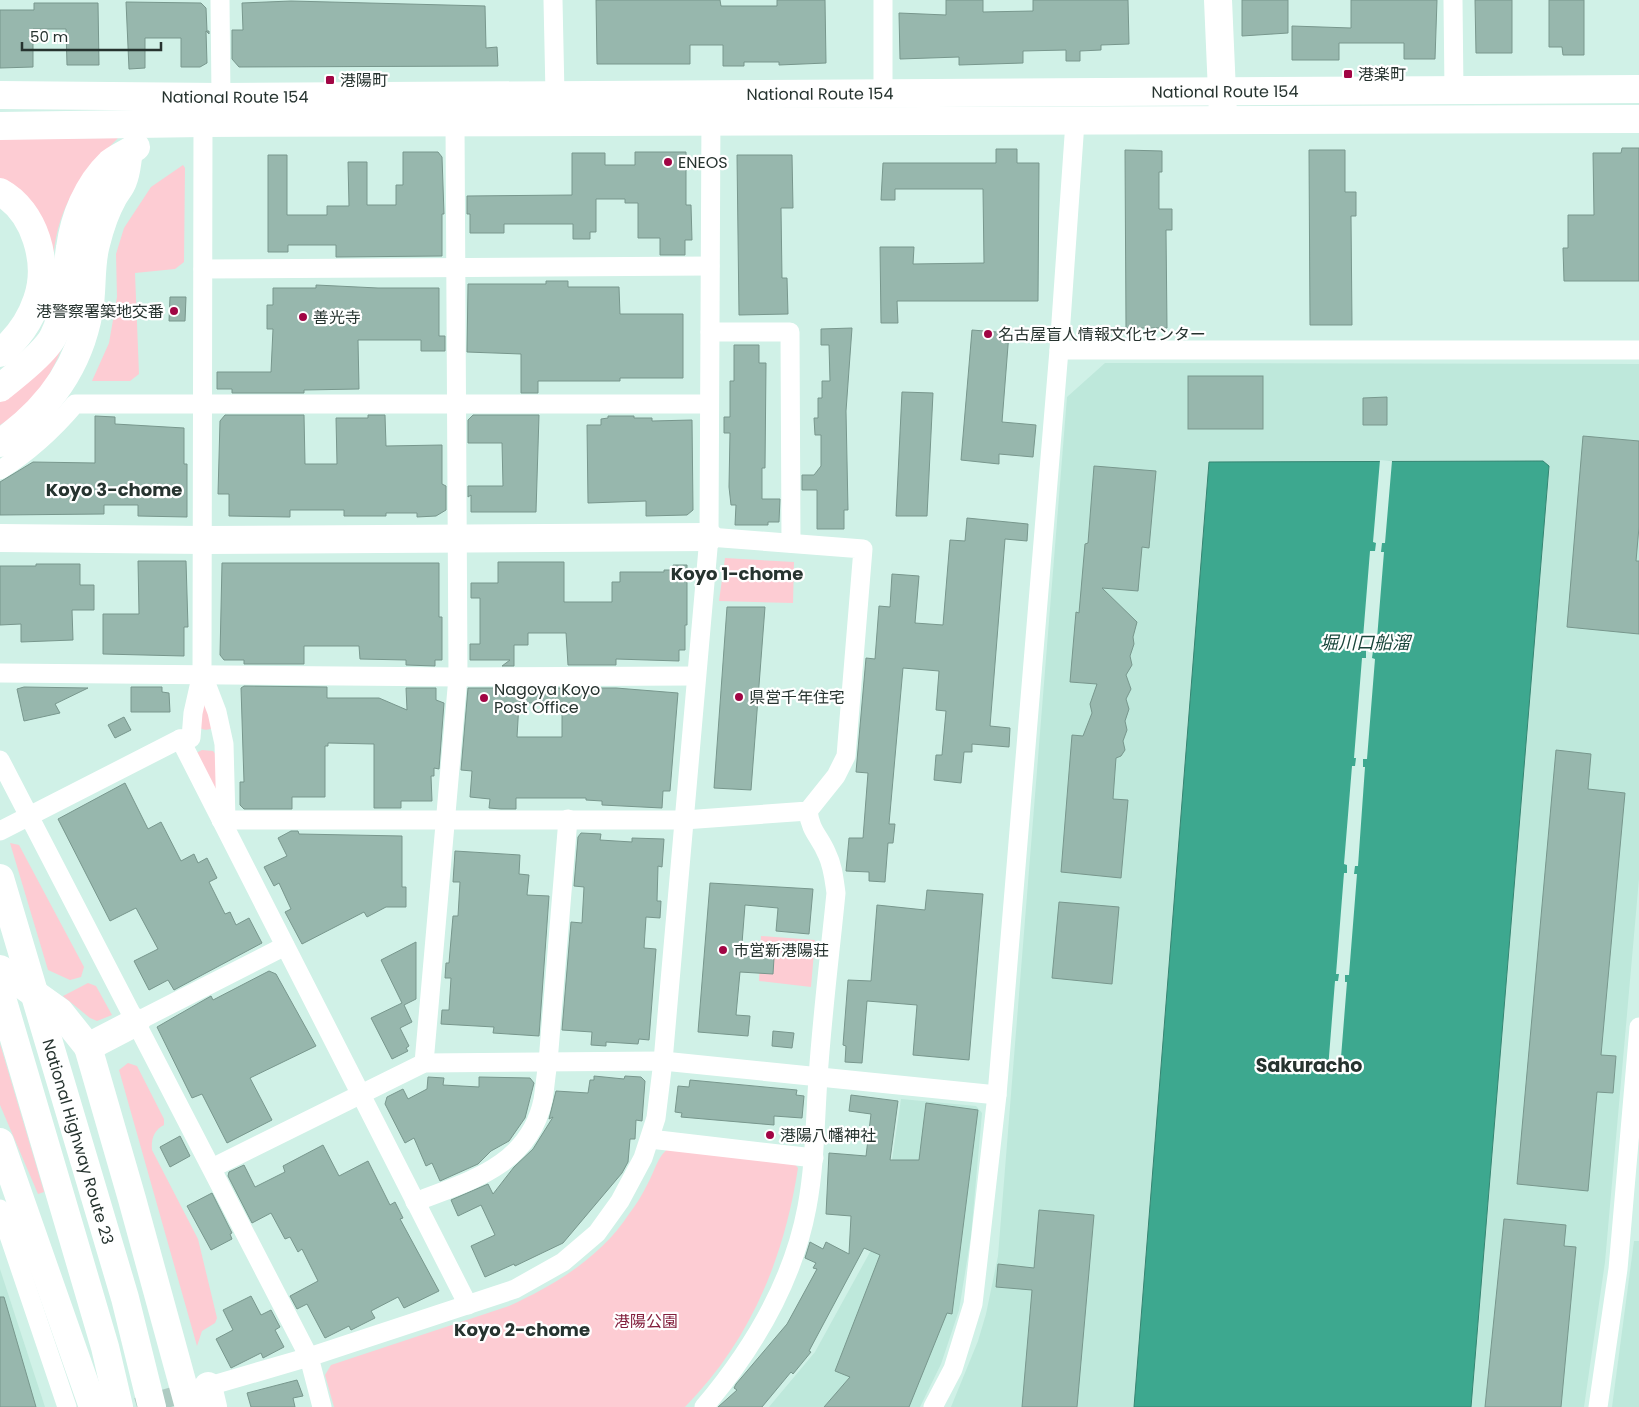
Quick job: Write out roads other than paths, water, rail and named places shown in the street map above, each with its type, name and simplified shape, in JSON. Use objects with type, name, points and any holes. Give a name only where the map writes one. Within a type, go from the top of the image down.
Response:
[{"type":"main road","points":[[1218,0],[1223,122]]},
{"type":"main road","name":"National Route 154","points":[[0,95],[221,97],[1639,89]]},
{"type":"main road","name":"National Route 154","points":[[0,126],[1639,119]]},
{"type":"main road","points":[[0,388],[32,360],[54,337],[64,308],[69,249],[81,206],[96,180],[111,162],[129,152],[164,124]]},
{"type":"main road","points":[[0,443],[21,428],[58,390],[73,363],[89,312],[93,283],[93,257],[101,224],[123,182],[129,152]]},
{"type":"main road","points":[[0,192],[8,196],[23,211],[33,229],[39,249],[42,277],[38,299],[28,320],[7,348]]},
{"type":"main road","points":[[0,538],[204,540],[709,537]]},
{"type":"main road","name":"National Highway Route 23","points":[[0,878],[125,1298],[152,1407]]},
{"type":"main road","points":[[0,969],[60,1012],[88,1047],[132,1199],[202,1397]]},
{"type":"main road","name":"National Highway Route 23","points":[[0,991],[105,1347],[119,1407]]},
{"type":"main road","points":[[88,1047],[136,1022]]},
{"type":"main road","points":[[0,1142],[93,1407]]},
{"type":"street","points":[[220,0],[221,97],[203,124],[204,540],[202,673],[186,739],[223,820],[285,946],[468,1305]]},
{"type":"street","points":[[553,0],[555,94]]},
{"type":"street","points":[[883,0],[883,93]]},
{"type":"street","points":[[1453,0],[1454,90]]},
{"type":"street","points":[[202,1397],[309,1357],[515,1289],[563,1262],[597,1233],[620,1201],[643,1158],[656,1118],[664,1061],[709,537],[710,94]]},
{"type":"street","points":[[933,1407],[953,1369],[972,1304],[997,1095],[1059,350],[1075,122]]},
{"type":"street","points":[[424,1062],[458,677],[455,123]]},
{"type":"street","points":[[203,269],[710,266]]},
{"type":"street","points":[[710,332],[790,332],[791,543]]},
{"type":"street","points":[[1059,350],[1639,350]]},
{"type":"street","points":[[0,470],[42,440],[74,404],[709,404]]},
{"type":"street","points":[[223,820],[684,820],[808,811],[836,776],[846,756],[863,549],[709,537]]},
{"type":"street","points":[[0,673],[202,673],[458,677],[696,676]]},
{"type":"street","points":[[202,673],[217,712],[222,740],[223,820]]},
{"type":"street","points":[[0,831],[186,739],[222,740]]},
{"type":"street","points":[[0,760],[309,1357],[322,1407]]},
{"type":"street","points":[[704,1407],[728,1378],[754,1340],[774,1304],[788,1272],[807,1207],[814,1158],[818,1077],[836,892],[834,870],[827,853],[811,828],[808,811]]},
{"type":"street","points":[[415,1202],[482,1176],[503,1163],[523,1143],[536,1120],[543,1101],[548,1062],[568,819]]},
{"type":"street","points":[[136,1022],[285,946]]},
{"type":"street","points":[[1598,1407],[1618,1270],[1630,1230],[1639,1027]]},
{"type":"street","points":[[212,1168],[424,1062],[664,1061],[997,1095]]},
{"type":"street","points":[[650,1139],[814,1158]]},
{"type":"street","points":[[0,1209],[67,1407]]},
{"type":"water","name":"堀川口船溜","points":[[1543,461],[1549,466],[1471,1407],[1134,1407],[1209,462]]},
{"type":"tunnel","points":[[137,1407],[195,1390]]},
{"type":"place","name":"港楽町","points":[[1348,74]]},
{"type":"place","name":"港陽町","points":[[330,80]]},
{"type":"place","name":"ENEOS","points":[[668,162]]},
{"type":"place","name":"港警察署築地交番","points":[[174,311]]},
{"type":"place","name":"善光寺","points":[[303,317]]},
{"type":"place","name":"名古屋盲人情報文化センター","points":[[988,334]]},
{"type":"place","name":"県営千年住宅","points":[[739,697]]},
{"type":"place","name":"Nagoya Koyo Post Office","points":[[484,698]]},
{"type":"place","name":"市営新港陽荘","points":[[723,950]]},
{"type":"place","name":"港陽八幡神社","points":[[770,1135]]},
{"type":"district","name":"Koyo 3-chome","points":[[114,490]]},
{"type":"district","name":"Koyo 1-chome","points":[[737,574]]},
{"type":"district","name":"Sakuracho","points":[[1309,1065]]},
{"type":"district","name":"Koyo 2-chome","points":[[522,1330]]},
{"type":"park label","name":"港陽公園","points":[[646,1321]]}]
